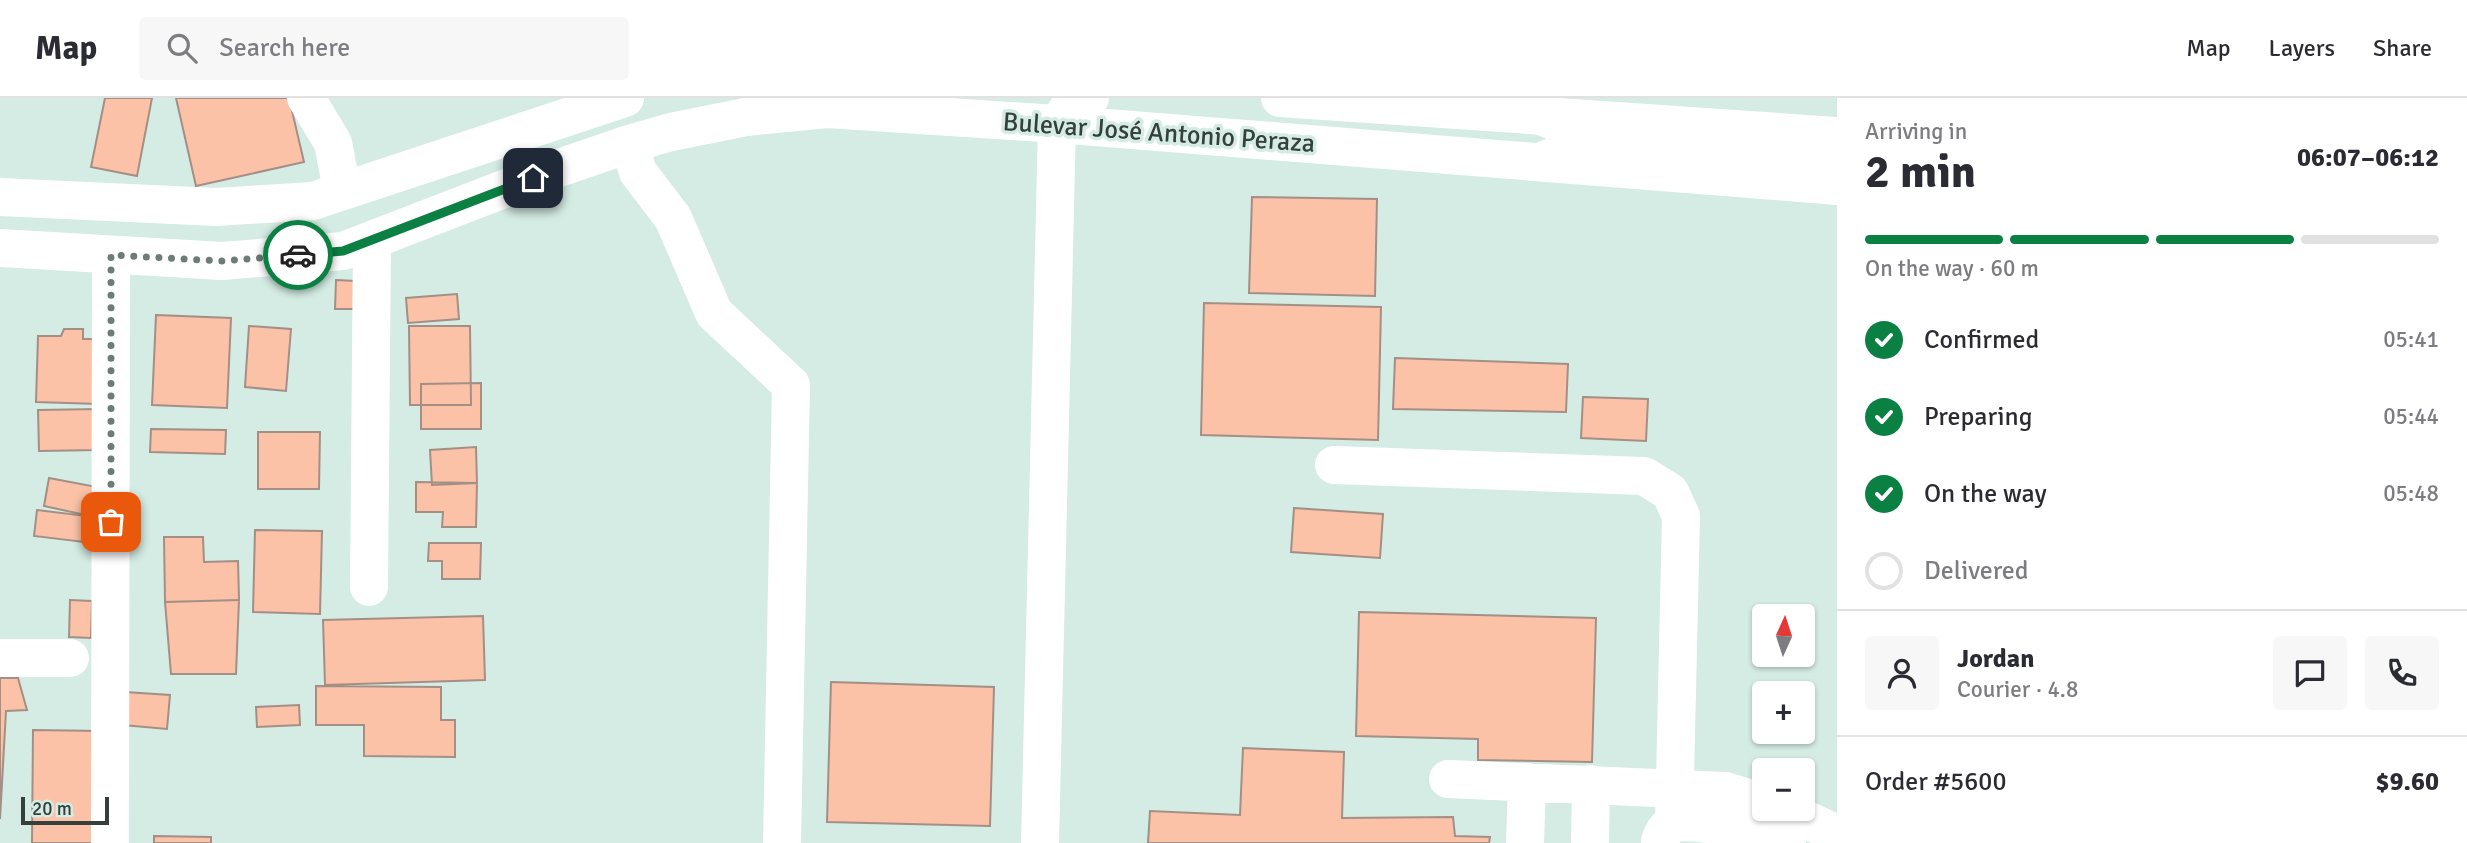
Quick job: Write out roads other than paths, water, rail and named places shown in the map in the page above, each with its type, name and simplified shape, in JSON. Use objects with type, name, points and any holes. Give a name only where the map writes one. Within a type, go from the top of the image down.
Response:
[{"type":"street","points":[[306,98],[332,143],[342,190]]},
{"type":"street","points":[[0,197],[216,207],[313,201],[625,98]]},
{"type":"street","points":[[1040,843],[1057,139],[1072,103],[1090,98]]},
{"type":"street","name":"Bulevar José Antonio Peraza","points":[[1280,98],[1837,136]]},
{"type":"street","name":"Bulevar José Antonio Peraza","points":[[0,248],[222,261],[343,251],[556,169],[629,144],[671,132],[746,117],[827,109],[1057,139],[1539,162],[1837,186]]},
{"type":"street","points":[[1541,116],[1599,139],[1837,155]]},
{"type":"street","points":[[1539,162],[1599,139]]},
{"type":"street","points":[[629,144],[638,172],[673,218],[713,313],[791,385],[782,843]]},
{"type":"street","points":[[369,587],[372,240]]},
{"type":"street","points":[[110,843],[111,255]]},
{"type":"street","points":[[1335,465],[1644,476],[1670,492],[1681,516],[1669,818]]},
{"type":"street","points":[[0,657],[70,658]]},
{"type":"street","points":[[1447,779],[1591,784],[1669,818],[1728,828],[1787,843]]},
{"type":"street","points":[[1525,843],[1527,782]]},
{"type":"street","points":[[1590,843],[1591,784]]},
{"type":"street","points":[[1669,818],[1726,791],[1752,799]]},
{"type":"street","points":[[1809,821],[1837,834]]}]
